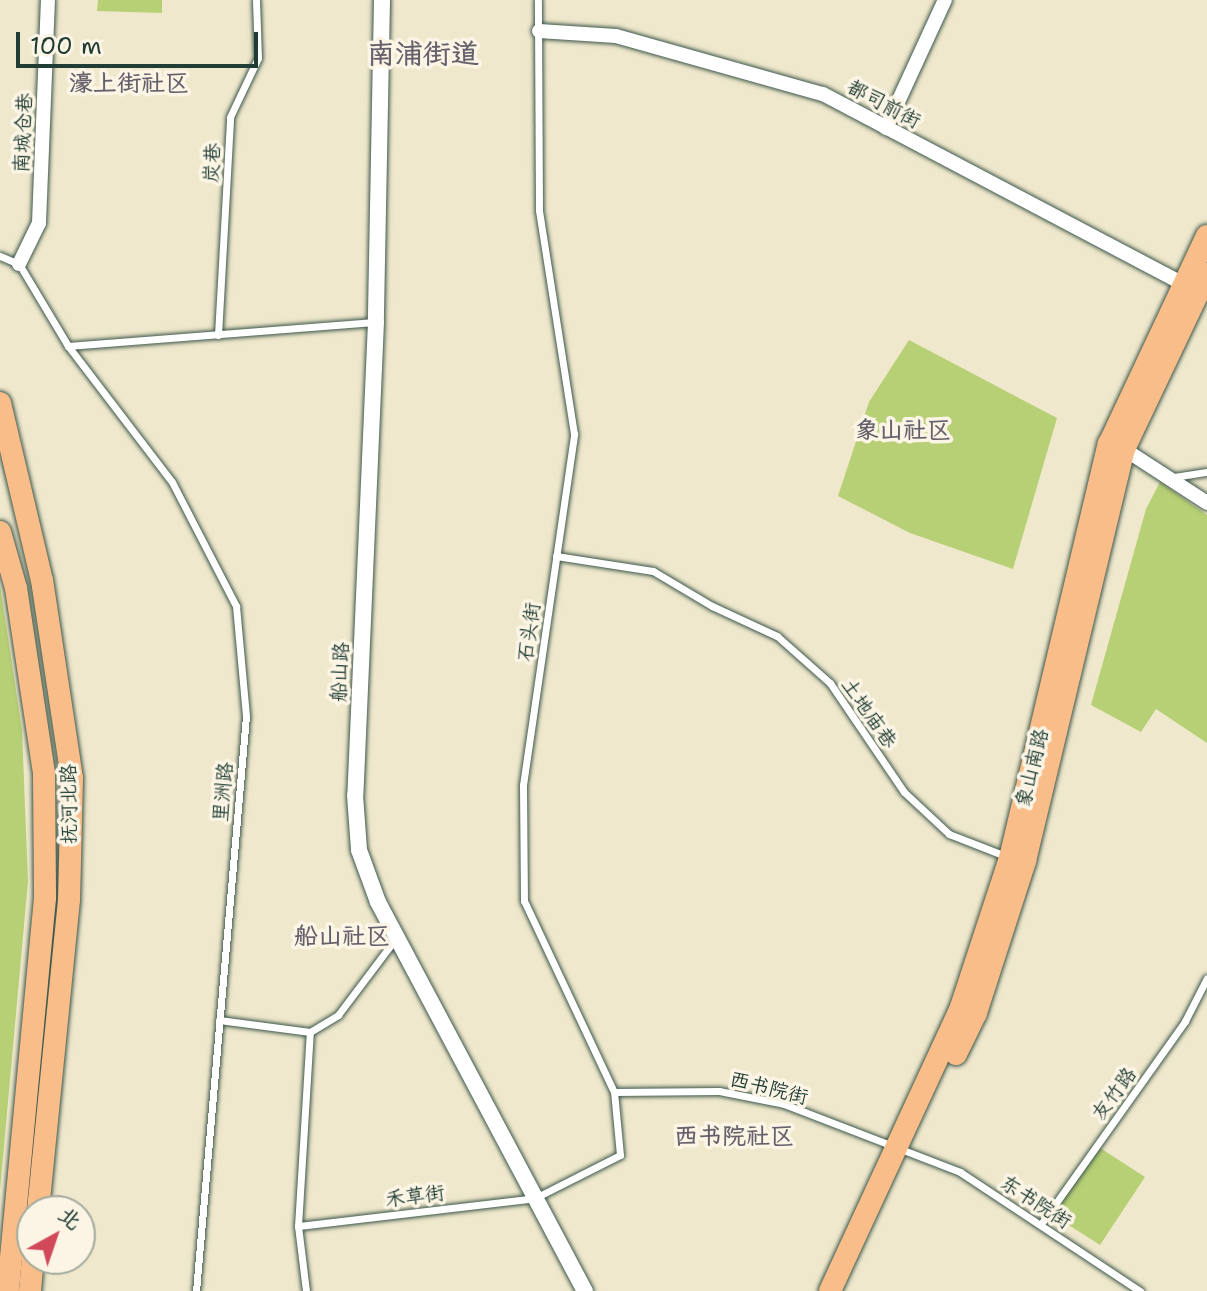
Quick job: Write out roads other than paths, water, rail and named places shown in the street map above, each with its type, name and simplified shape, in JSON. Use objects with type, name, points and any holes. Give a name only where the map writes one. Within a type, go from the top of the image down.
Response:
[{"type":"main road","name":"象山南路","points":[[830,1291],[976,1013],[1025,861],[1124,449],[1199,286],[1207,236]]},
{"type":"main road","name":"象山南路","points":[[846,1291],[961,1007],[1010,858],[1109,444],[1199,286]]},
{"type":"main road","name":"抚河北路","points":[[0,403],[42,580],[72,778],[69,900],[40,1195]]},
{"type":"main road","name":"抚河北路","points":[[0,532],[16,588],[44,774],[45,898],[8,1291]]},
{"type":"street","name":"南城仓巷","points":[[19,264],[39,223],[48,0]]},
{"type":"street","name":"船山路","points":[[382,0],[376,322],[355,795],[359,850],[397,937],[585,1291]]},
{"type":"street","points":[[886,128],[945,0]]},
{"type":"street","name":"都司前街","points":[[539,31],[616,36],[823,94],[1199,286]]},
{"type":"street","points":[[1124,449],[1174,477],[1207,503]]},
{"type":"lane","name":"炭巷","points":[[218,335],[230,117],[258,58],[256,0]]},
{"type":"lane","name":"石头街","points":[[535,1198],[620,1155],[614,1092],[524,901],[523,785],[574,434],[539,210],[538,0]]},
{"type":"lane","points":[[0,256],[19,264]]},
{"type":"lane","name":"里洲路","points":[[19,264],[68,346],[172,482],[236,606],[246,716],[219,1020],[210,1166],[196,1291]]},
{"type":"lane","points":[[68,346],[376,322]]},
{"type":"lane","points":[[1174,477],[1207,472]]},
{"type":"lane","name":"土地庙巷","points":[[556,556],[653,571],[712,606],[777,636],[830,683],[904,792],[949,834],[1010,858]]},
{"type":"lane","points":[[219,1020],[310,1032],[338,1015],[397,937]]},
{"type":"lane","name":"友竹路","points":[[1041,1224],[1185,1021],[1207,978]]},
{"type":"lane","points":[[306,1291],[298,1226],[310,1032]]},
{"type":"lane","name":"西书院街","points":[[614,1092],[719,1091],[784,1104],[902,1151]]},
{"type":"lane","name":"东书院街","points":[[902,1151],[960,1172],[1140,1291]]},
{"type":"lane","name":"禾草街","points":[[298,1226],[535,1198]]},
{"type":"district","name":"南浦街道","points":[[423,53]]},
{"type":"district","name":"濠上街社区","points":[[129,84]]},
{"type":"district","name":"象山社区","points":[[903,431]]},
{"type":"district","name":"船山社区","points":[[342,937]]},
{"type":"district","name":"西书院社区","points":[[734,1137]]}]
